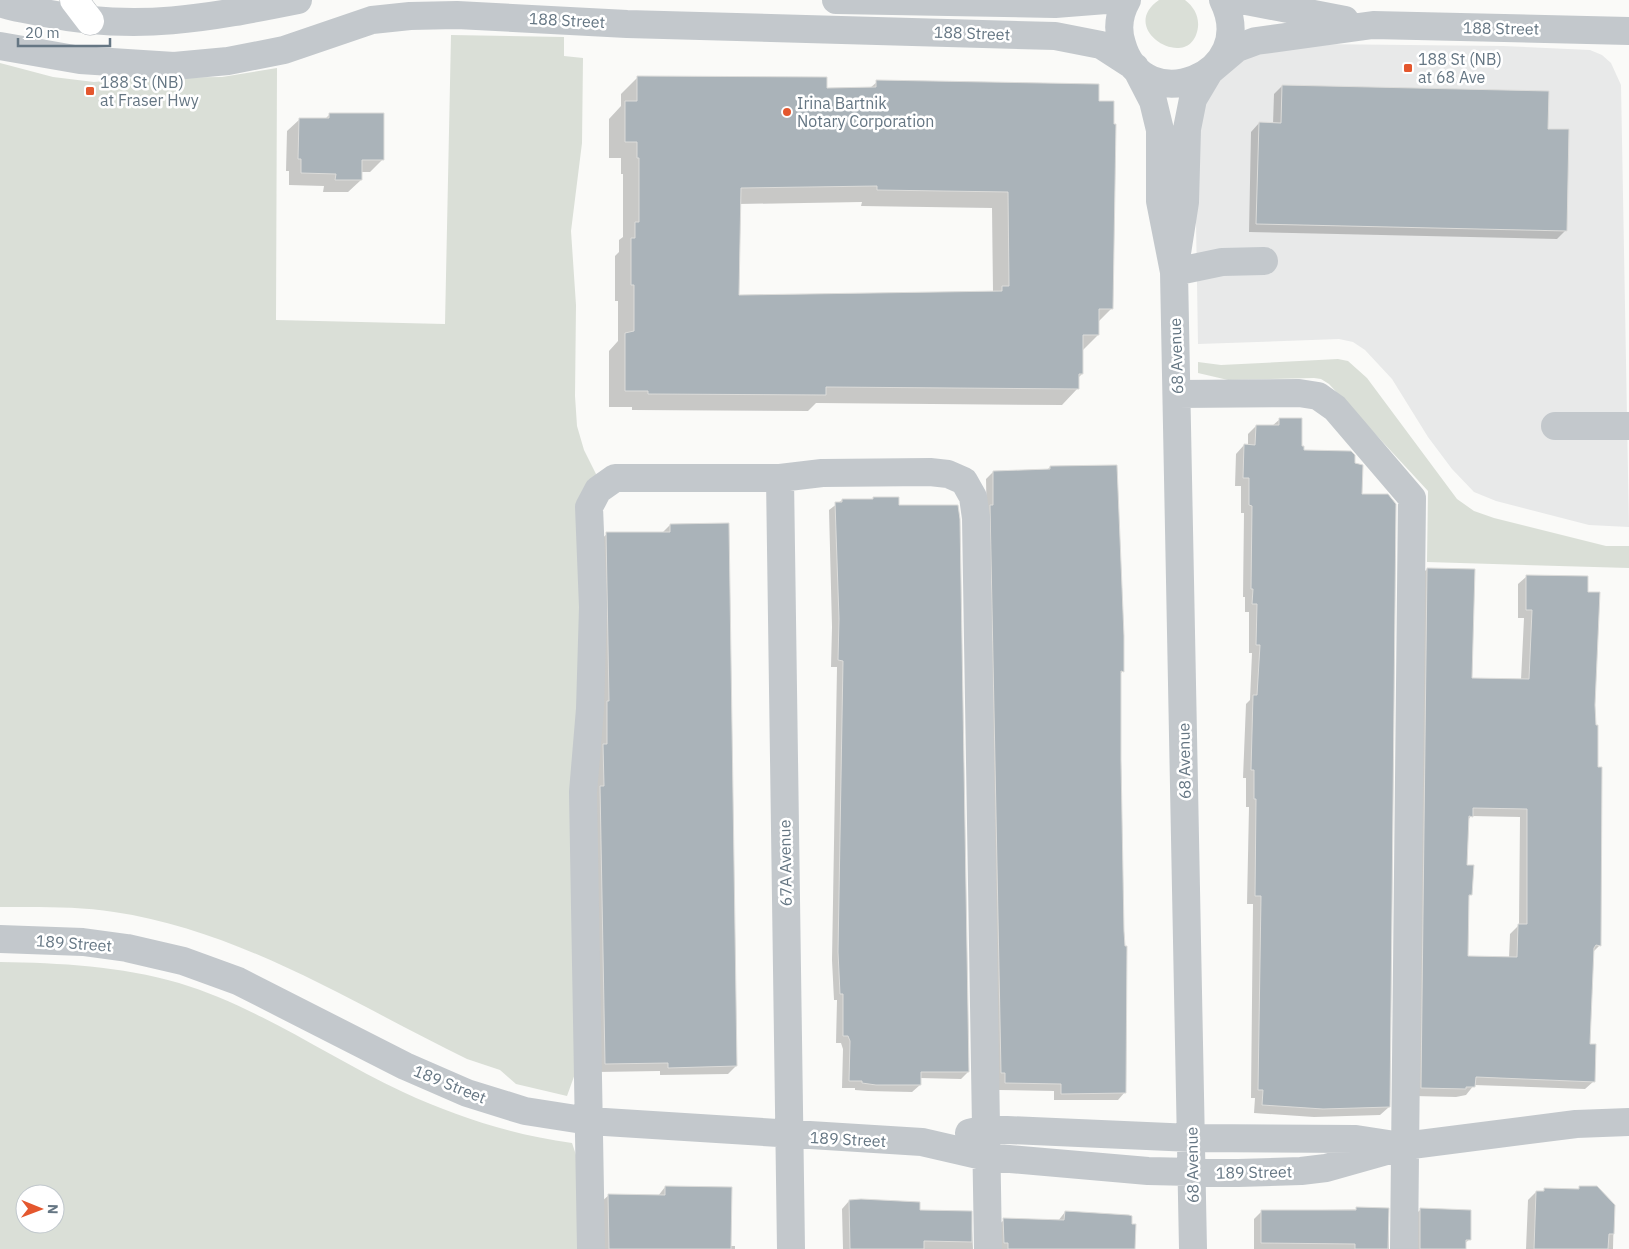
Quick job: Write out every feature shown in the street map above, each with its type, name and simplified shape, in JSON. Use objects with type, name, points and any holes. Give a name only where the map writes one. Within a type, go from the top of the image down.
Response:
[{"type":"main road","points":[[74,0],[90,21]]},
{"type":"street","points":[[0,3],[90,21],[151,23],[197,19],[298,0]]},
{"type":"street","name":"188 Street","points":[[836,0],[1055,4],[1106,0]]},
{"type":"street","name":"68 Avenue","points":[[1127,0],[1120,16],[1120,36],[1126,56],[1136,68],[1153,101],[1160,130],[1160,201],[1174,272],[1193,1249]]},
{"type":"street","points":[[1210,71],[1224,54],[1230,34],[1228,13],[1222,0]]},
{"type":"street","name":"188 Street","points":[[1241,0],[1374,25]]},
{"type":"street","name":"188 Street","points":[[0,46],[80,60],[174,66],[228,61],[284,50],[372,20],[410,16],[570,10],[637,24],[1055,36],[1101,45],[1152,79],[1173,84],[1193,81],[1210,71],[1237,48],[1256,41],[1374,25],[1629,31]]},
{"type":"street","name":"68 Avenue","points":[[1174,272],[1185,202],[1187,129],[1193,99],[1210,71]]},
{"type":"street","points":[[1174,272],[1222,262],[1264,261]]},
{"type":"street","points":[[1177,394],[1299,393],[1318,396],[1335,408],[1412,498],[1404,1249]]},
{"type":"street","points":[[1554,426],[1629,426]]},
{"type":"street","points":[[591,1249],[583,792],[590,709],[593,607],[589,507],[598,490],[615,478],[780,478],[822,473],[930,472],[948,474],[964,481],[973,497],[976,528],[988,1249]]},
{"type":"street","name":"67A Avenue","points":[[780,478],[791,1249]]},
{"type":"street","name":"189 Street","points":[[0,939],[83,942],[127,948],[183,961],[238,981],[405,1066],[467,1093],[525,1111],[589,1121],[922,1142],[987,1157],[1148,1171],[1192,1172],[1301,1171],[1326,1168],[1404,1146],[1576,1124],[1629,1122]]},
{"type":"street","name":"189 Street","points":[[922,1142],[986,1129],[1192,1138],[1356,1138],[1404,1146]]},
{"type":"shaded area","points":[[1159,0],[1185,0],[1191,6],[1198,19],[1198,27],[1193,41],[1183,47],[1171,47],[1160,43],[1150,34],[1146,24],[1148,12]]},
{"type":"shaded area","points":[[451,35],[564,37],[564,56],[583,58],[582,143],[571,231],[576,305],[575,396],[577,426],[584,450],[596,474],[583,655],[576,1071],[567,1096],[516,1084],[500,1070],[467,1059],[295,972],[252,952],[207,935],[161,921],[100,910],[57,907],[0,907],[0,63],[53,77],[94,82],[135,78],[222,77],[277,68],[276,320],[445,324]]},
{"type":"shaded area","points":[[1313,44],[1503,46],[1590,50],[1602,55],[1611,63],[1621,85],[1629,527],[1589,525],[1496,501],[1474,492],[1452,469],[1428,437],[1392,379],[1365,350],[1353,342],[1339,339],[1198,344],[1195,159],[1203,102],[1221,70],[1263,50]]},
{"type":"shaded area","points":[[1338,359],[1348,361],[1367,378],[1457,499],[1474,511],[1494,518],[1606,546],[1629,546],[1629,568],[1427,562],[1428,491],[1329,384],[1321,379],[1314,378],[1228,380],[1198,373],[1198,362],[1221,365]]},
{"type":"shaded area","points":[[0,962],[90,966],[157,977],[179,983],[237,1005],[375,1078],[423,1101],[507,1130],[572,1143],[580,1167],[580,1249],[0,1249]]},
{"type":"building","points":[[637,76],[827,77],[827,88],[876,87],[876,80],[1099,84],[1099,101],[1114,101],[1114,124],[1116,124],[1113,309],[1099,309],[1099,335],[1083,335],[1083,374],[1079,374],[1079,389],[826,387],[826,395],[648,394],[648,391],[625,391],[625,333],[634,331],[634,285],[631,285],[631,238],[635,238],[635,222],[639,222],[639,158],[637,158],[637,142],[625,142],[625,101],[637,101]],"holes":[[[877,186],[877,190],[1008,192],[1009,286],[1002,286],[1002,291],[739,295],[741,188]]]},
{"type":"building","points":[[1282,85],[1549,91],[1548,129],[1569,129],[1567,231],[1256,224],[1259,122],[1281,123]]},
{"type":"building","points":[[329,113],[384,113],[384,160],[362,160],[362,180],[335,180],[336,174],[301,173],[301,159],[298,159],[299,118],[329,118]]},
{"type":"building","points":[[1279,418],[1302,418],[1302,446],[1304,446],[1304,450],[1351,451],[1355,455],[1355,463],[1363,465],[1362,494],[1388,494],[1396,504],[1390,1107],[1323,1109],[1262,1105],[1263,1090],[1258,1090],[1261,896],[1255,896],[1256,799],[1254,799],[1254,770],[1251,770],[1253,695],[1257,695],[1260,645],[1256,645],[1257,604],[1252,604],[1252,506],[1249,505],[1249,478],[1243,478],[1244,444],[1255,445],[1256,425],[1279,425]]},
{"type":"building","points":[[1117,465],[1124,636],[1124,672],[1121,671],[1121,760],[1124,931],[1125,946],[1127,946],[1126,1093],[1061,1094],[1061,1084],[1005,1083],[1005,1073],[1001,1073],[990,505],[993,505],[993,471],[1050,469],[1050,466]]},
{"type":"building","points":[[873,497],[899,497],[899,505],[958,505],[960,519],[969,1072],[921,1072],[921,1085],[876,1085],[862,1083],[862,1081],[849,1081],[850,1041],[848,1036],[843,1036],[843,994],[840,994],[838,952],[843,661],[838,660],[839,619],[835,502],[842,502],[842,499],[873,499]]},
{"type":"building","points":[[729,523],[737,1066],[668,1068],[668,1063],[605,1064],[600,786],[604,786],[603,744],[607,744],[607,701],[609,701],[606,532],[670,532],[670,524]]},
{"type":"building","points":[[1427,568],[1475,569],[1472,678],[1529,679],[1532,610],[1526,610],[1526,575],[1588,576],[1588,592],[1600,592],[1595,705],[1596,725],[1598,725],[1598,767],[1602,767],[1601,946],[1596,945],[1594,948],[1590,1044],[1596,1044],[1595,1082],[1476,1077],[1475,1087],[1466,1087],[1466,1089],[1421,1088]],"holes":[[[1473,808],[1527,809],[1527,924],[1518,924],[1517,957],[1468,956],[1469,895],[1472,895],[1474,865],[1467,865],[1469,816],[1473,817]]]},
{"type":"building","points":[[665,1186],[732,1187],[731,1249],[609,1249],[608,1194],[665,1195]]},
{"type":"building","points":[[1579,1186],[1597,1186],[1615,1205],[1614,1234],[1609,1234],[1608,1249],[1534,1249],[1536,1191],[1544,1191],[1544,1188],[1579,1189]]},
{"type":"building","points":[[849,1200],[920,1202],[920,1210],[972,1211],[972,1242],[924,1241],[924,1249],[850,1249]]},
{"type":"building","points":[[1356,1207],[1389,1208],[1388,1249],[1355,1249],[1355,1244],[1261,1243],[1261,1210],[1356,1210]]},
{"type":"building","points":[[1420,1208],[1471,1210],[1471,1240],[1466,1240],[1466,1249],[1420,1249]]},
{"type":"building","points":[[1065,1211],[1132,1216],[1132,1224],[1136,1224],[1135,1249],[1008,1249],[1008,1243],[1004,1243],[1003,1218],[1064,1220]]},
{"type":"place","name":"188 St (NB) at 68 Ave","points":[[1408,68]]},
{"type":"place","name":"188 St (NB) at Fraser Hwy","points":[[90,91]]},
{"type":"place","name":"Irina Bartnik Notary Corporation","points":[[787,112]]}]
